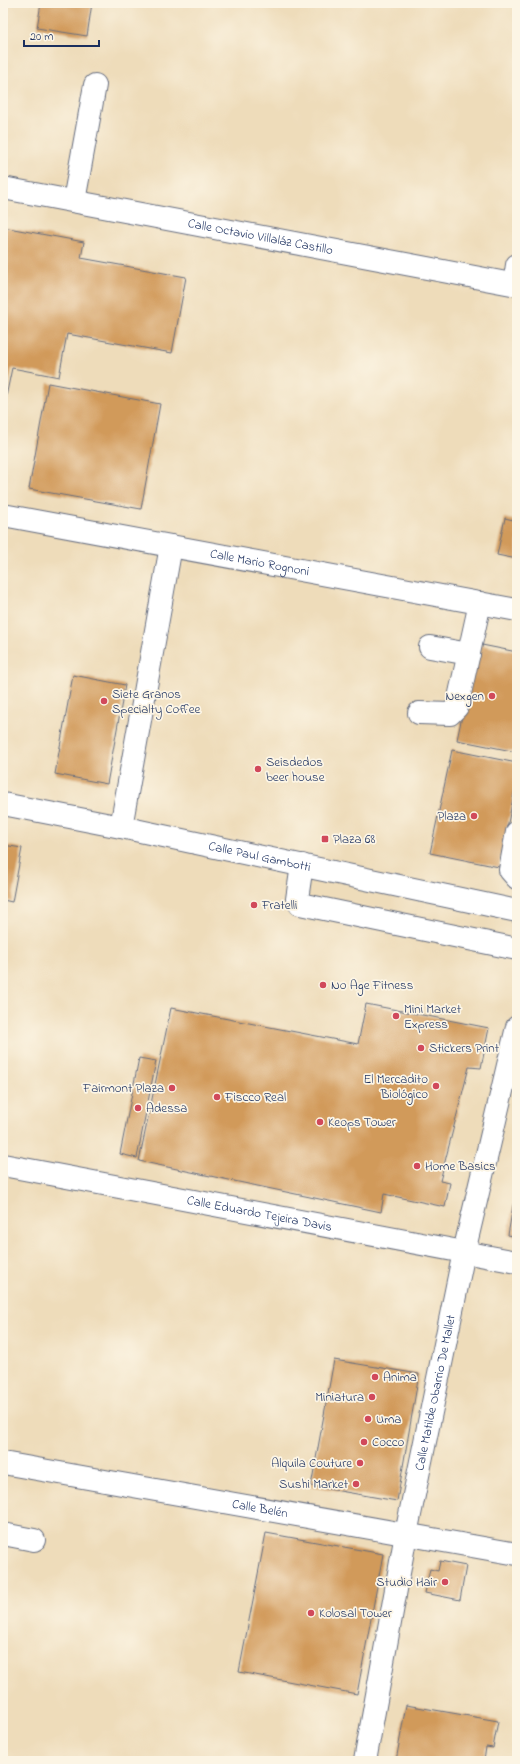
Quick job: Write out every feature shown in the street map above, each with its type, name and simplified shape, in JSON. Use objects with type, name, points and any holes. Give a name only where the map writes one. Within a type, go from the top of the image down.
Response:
[{"type":"street","points":[[74,201],[95,85]]},
{"type":"street","name":"Calle Octavio Villaláz Castillo","points":[[3,188],[516,278]]},
{"type":"street","name":"Calle Mario Rognoni","points":[[3,515],[517,610]]},
{"type":"street","points":[[121,827],[171,546]]},
{"type":"street","points":[[419,713],[450,714],[457,707],[480,603]]},
{"type":"street","points":[[430,647],[469,654]]},
{"type":"street","name":"Calle Paul Gambotti","points":[[3,804],[121,827],[517,911]]},
{"type":"street","points":[[517,832],[510,870],[517,878]]},
{"type":"street","points":[[302,865],[297,899],[300,904],[517,949]]},
{"type":"street","name":"Calle Matilde Obarrio De Mallet","points":[[365,1761],[406,1534],[464,1252],[517,1027]]},
{"type":"street","name":"Calle Eduardo Tejeira Davis","points":[[3,1165],[517,1262]]},
{"type":"street","name":"Calle Belén","points":[[3,1463],[517,1554]]},
{"type":"street","points":[[3,1534],[34,1540]]},
{"type":"building","points":[[41,3],[92,3],[87,36],[37,28]]},
{"type":"building","points":[[3,227],[84,242],[81,258],[186,277],[172,353],[67,334],[59,377],[12,368],[3,411]]},
{"type":"building","points":[[48,383],[160,404],[141,509],[29,489]]},
{"type":"building","points":[[505,518],[517,521],[517,559],[497,555]]},
{"type":"building","name":"Nexgen","points":[[477,644],[517,652],[517,752],[457,740]]},
{"type":"building","points":[[73,675],[125,685],[107,784],[55,774]]},
{"type":"building","name":"Plaza","points":[[452,750],[517,763],[517,779],[499,867],[430,853]]},
{"type":"building","points":[[3,845],[22,848],[12,902],[3,900]]},
{"type":"building","points":[[366,1004],[489,1028],[481,1068],[469,1067],[440,1181],[450,1183],[445,1207],[384,1194],[381,1212],[139,1161],[171,1008],[358,1044]]},
{"type":"building","name":"Adessa","points":[[139,1058],[156,1061],[137,1158],[120,1154]]},
{"type":"building","points":[[517,1189],[517,1237],[508,1235]]},
{"type":"building","points":[[334,1360],[419,1374],[397,1501],[311,1486]]},
{"type":"building","name":"Kolosal Tower","points":[[266,1533],[383,1554],[357,1694],[239,1672]]},
{"type":"building","name":"Studio Hair","points":[[440,1561],[466,1566],[460,1600],[425,1593],[430,1569],[438,1571]]},
{"type":"building","points":[[406,1705],[498,1721],[493,1748],[486,1747],[484,1761],[396,1761]]},
{"type":"place","name":"Nexgen","points":[[492,696]]},
{"type":"place","name":"Siete Granos Specialty Coffee","points":[[104,701]]},
{"type":"place","name":"Seisdedos beer house","points":[[258,769]]},
{"type":"place","name":"Plaza","points":[[474,816]]},
{"type":"place","name":"Plaza 68","points":[[325,839]]},
{"type":"place","name":"Fratelli","points":[[254,905]]},
{"type":"place","name":"No Age Fitness","points":[[323,985]]},
{"type":"place","name":"Mini Market Express","points":[[396,1016]]},
{"type":"place","name":"Stickers Print","points":[[421,1048]]},
{"type":"place","name":"El Mercadito Biológico","points":[[436,1086]]},
{"type":"place","name":"Fairmont Plaza","points":[[172,1088]]},
{"type":"place","name":"Fiscco Real","points":[[217,1097]]},
{"type":"place","name":"Adessa","points":[[138,1108]]},
{"type":"place","name":"Keops Tower","points":[[320,1122]]},
{"type":"place","name":"Home Basics","points":[[417,1166]]},
{"type":"place","name":"Anima","points":[[375,1377]]},
{"type":"place","name":"Miniatura","points":[[372,1397]]},
{"type":"place","name":"Uma","points":[[368,1419]]},
{"type":"place","name":"Cocco","points":[[364,1442]]},
{"type":"place","name":"Alquila Couture","points":[[360,1463]]},
{"type":"place","name":"Sushi Market","points":[[356,1484]]},
{"type":"place","name":"Studio Hair","points":[[445,1582]]},
{"type":"place","name":"Kolosal Tower","points":[[311,1613]]}]
